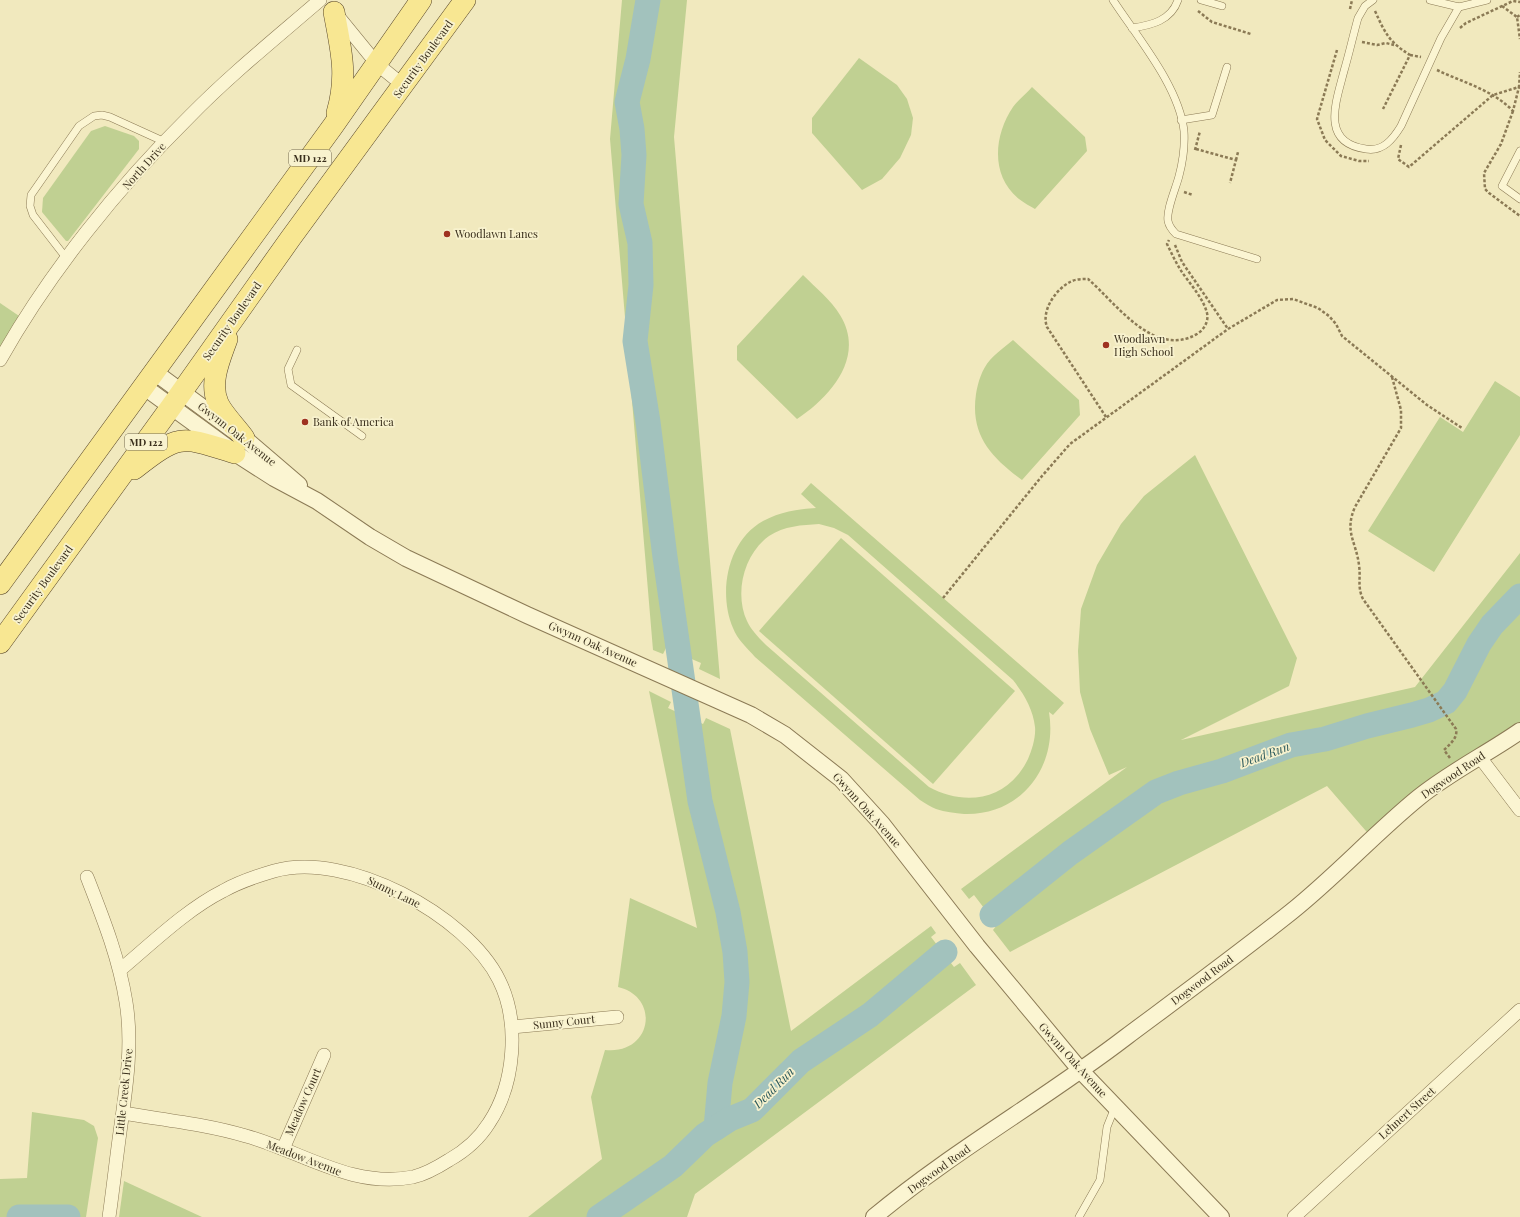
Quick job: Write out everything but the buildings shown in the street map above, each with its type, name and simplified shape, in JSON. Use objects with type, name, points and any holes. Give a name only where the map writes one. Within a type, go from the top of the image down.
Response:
[{"type":"main road","name":"MD 122","points":[[0,584],[148,378],[333,126],[421,0]]},
{"type":"main road","name":"Security Boulevard","points":[[0,643],[465,0]]},
{"type":"main road","points":[[326,4],[344,70],[342,94],[333,126]]},
{"type":"main road","points":[[234,318],[216,374],[214,385],[218,404],[240,445]]},
{"type":"main road","points":[[114,486],[158,450],[172,443],[182,440],[194,440],[240,445]]},
{"type":"street","points":[[326,4],[377,64],[404,86]]},
{"type":"street","name":"North Drive","points":[[0,360],[67,259],[124,188],[165,142],[228,80],[326,4]]},
{"type":"street","name":"Gwynn Oak Avenue","points":[[148,378],[240,445],[281,468],[317,501],[370,537],[406,558],[527,615],[751,715],[784,735],[841,779],[882,824],[977,946],[1081,1071],[1222,1217]]},
{"type":"street","name":"Dogwood Road","points":[[878,1216],[924,1178],[1081,1071],[1291,911],[1348,863],[1384,827],[1418,798],[1478,756],[1502,744],[1520,730]]},
{"type":"street","points":[[1478,756],[1520,810]]},
{"type":"street","name":"Sunny Lane","points":[[120,970],[197,907],[222,891],[277,870],[304,868],[330,869],[360,876],[387,886],[444,918],[471,940],[487,960],[500,980],[507,1001],[512,1027]]},
{"type":"street","name":"Little Creek Drive","points":[[87,877],[110,937],[120,970],[126,1003],[128,1068],[109,1216]]},
{"type":"street","name":"Lehnert Street","points":[[1294,1217],[1520,1010]]},
{"type":"street","name":"Sunny Court","points":[[512,1027],[617,1017]]},
{"type":"street","name":"Meadow Avenue","points":[[123,1113],[221,1129],[248,1136],[342,1173],[386,1180],[414,1177],[436,1168],[456,1156],[476,1141],[490,1122],[501,1099],[509,1075],[512,1027]]},
{"type":"street","name":"Meadow Court","points":[[282,1149],[324,1055]]},
{"type":"lane","points":[[1112,0],[1158,66],[1179,110],[1184,130],[1184,156],[1167,219],[1174,232],[1257,259]]},
{"type":"lane","points":[[1132,28],[1150,26],[1161,21],[1168,16],[1178,0]]},
{"type":"lane","points":[[1201,0],[1222,6]]},
{"type":"lane","points":[[1430,0],[1459,7],[1487,0]]},
{"type":"lane","points":[[1372,1],[1365,6],[1358,18],[1335,106],[1334,124],[1338,134],[1345,143],[1357,148],[1372,150],[1385,145],[1393,138],[1401,126],[1441,38],[1459,7]]},
{"type":"lane","points":[[1181,120],[1212,115],[1227,67]]},
{"type":"lane","points":[[67,259],[33,216],[30,206],[31,196],[37,186],[79,126],[94,116],[102,115],[128,124],[165,142]]},
{"type":"lane","points":[[1520,151],[1502,186],[1520,199]]},
{"type":"lane","points":[[297,350],[288,369],[291,385],[362,436]]},
{"type":"lane","points":[[1079,1217],[1100,1180],[1107,1127],[1116,1107]]},
{"type":"path","points":[[1372,1],[1385,33],[1394,45]]},
{"type":"path","points":[[1457,30],[1466,23],[1513,1],[1520,2]]},
{"type":"path","points":[[1502,6],[1517,17],[1520,39]]},
{"type":"path","points":[[1197,10],[1212,22],[1251,34]]},
{"type":"path","points":[[1361,41],[1377,45],[1386,43],[1394,45],[1410,55],[1383,109]]},
{"type":"path","points":[[1433,77],[1439,63]]},
{"type":"path","points":[[1436,70],[1493,95],[1504,101],[1513,111]]},
{"type":"path","points":[[1520,72],[1519,87],[1513,111],[1501,144],[1484,173],[1483,181],[1485,189],[1489,193],[1520,216]]},
{"type":"path","points":[[1402,143],[1398,159],[1409,167],[1493,95],[1519,87]]},
{"type":"path","points":[[1196,149],[1236,160]]},
{"type":"path","points":[[1230,183],[1238,152]]},
{"type":"path","points":[[1174,232],[1174,244],[1182,262],[1228,328]]},
{"type":"path","points":[[1106,417],[1047,327],[1045,321],[1046,310],[1058,293],[1069,282],[1088,279],[1129,319],[1148,332],[1168,340],[1192,337],[1201,332],[1207,323],[1208,314],[1179,267],[1167,244],[1174,232]]},
{"type":"path","points":[[943,598],[1055,460],[1070,444],[1228,328],[1277,300],[1284,298],[1293,299],[1318,308],[1329,316],[1336,324],[1342,336],[1427,405],[1462,428]]},
{"type":"path","points":[[1392,377],[1401,410],[1401,428],[1355,507],[1352,514],[1349,532],[1359,565],[1359,591],[1363,599],[1432,692],[1452,722],[1457,734],[1444,750],[1459,769]]},
{"type":"green space","points":[[622,0],[687,0],[674,137],[720,679],[699,669],[701,663],[666,648],[663,654],[653,650],[610,139]]},
{"type":"green space","points":[[859,58],[897,85],[907,99],[913,118],[911,135],[900,158],[882,179],[862,190],[812,133],[812,118]]},
{"type":"green space","points":[[1032,87],[1085,137],[1087,151],[1035,209],[1019,199],[1010,190],[1003,179],[999,167],[998,155],[999,142],[1007,118],[1015,104]]},
{"type":"green space","points":[[105,126],[134,136],[139,141],[139,149],[68,241],[66,241],[42,212],[43,198],[91,131]]},
{"type":"green space","points":[[803,275],[828,299],[840,315],[847,331],[849,346],[847,361],[832,388],[809,410],[797,419],[737,360],[737,346]]},
{"type":"green space","points":[[0,303],[25,320],[0,362]]},
{"type":"green space","points":[[1013,340],[1079,400],[1080,415],[1022,480],[1001,463],[985,444],[976,422],[975,409],[978,385],[985,367],[992,357]]},
{"type":"green space","points":[[1495,381],[1520,397],[1520,435],[1434,572],[1368,531],[1440,417],[1463,432]]},
{"type":"green space","points":[[1195,455],[1297,658],[1289,686],[1181,740],[1415,687],[1520,553],[1520,727],[1372,838],[1327,786],[1010,952],[993,930],[997,925],[974,895],[969,899],[961,889],[1127,767],[1109,775],[1090,729],[1080,692],[1078,651],[1081,609],[1097,565],[1121,524],[1144,496]]},
{"type":"green space","points":[[811,483],[1064,703],[1053,715],[1049,712],[1050,732],[1048,751],[1041,769],[1031,784],[1018,797],[1003,807],[984,812],[964,814],[946,812],[930,806],[920,800],[755,657],[740,640],[733,628],[726,599],[726,584],[734,554],[741,541],[751,530],[763,521],[776,515],[802,509],[816,508],[801,494]],"holes":[[[819,524],[834,528],[848,535],[1013,680],[1021,691],[1030,708],[1034,720],[1035,735],[1028,759],[1020,773],[998,791],[985,796],[971,798],[957,797],[929,787],[766,645],[751,628],[743,610],[741,598],[742,587],[748,563],[760,544],[769,536],[781,530],[793,527]]]},
{"type":"green space","points":[[841,538],[1015,691],[933,784],[759,631]]},
{"type":"green space","points":[[649,691],[671,702],[668,708],[703,724],[706,718],[730,729],[791,1031],[931,926],[936,933],[931,937],[954,967],[960,963],[976,985],[695,1194],[687,1217],[528,1217],[602,1159],[591,1097],[605,1050],[621,1049],[633,1044],[641,1035],[645,1024],[645,1013],[641,1002],[632,993],[618,987],[630,898],[697,928]]},
{"type":"green space","points":[[32,1112],[84,1120],[94,1126],[98,1138],[86,1217],[0,1217],[0,1179],[27,1178]]},
{"type":"green space","points":[[124,1181],[202,1217],[119,1217]]},
{"type":"waterway","points":[[648,0],[638,59],[627,102],[632,129],[634,155],[631,204],[640,243],[641,285],[635,341],[648,422],[665,557],[700,801],[728,912],[735,952],[737,982],[734,1016],[720,1083],[716,1128]]},
{"type":"waterway","name":"Dead Run","points":[[992,915],[1070,853],[1156,792],[1179,783],[1222,771],[1291,745],[1325,739],[1367,726],[1412,715],[1429,710],[1446,702],[1455,691],[1479,644],[1492,625],[1520,596]]},
{"type":"waterway","name":"Dead Run","points":[[599,1217],[673,1166],[705,1135],[730,1119],[752,1110],[801,1061],[870,1015],[945,952]]},
{"type":"waterway","name":"Dead Run","points":[[19,1217],[68,1217]]},
{"type":"place","name":"Woodlawn Lanes","points":[[447,234]]},
{"type":"place","name":"Woodlawn High School","points":[[1106,345]]},
{"type":"place","name":"Bank of America","points":[[305,422]]}]
